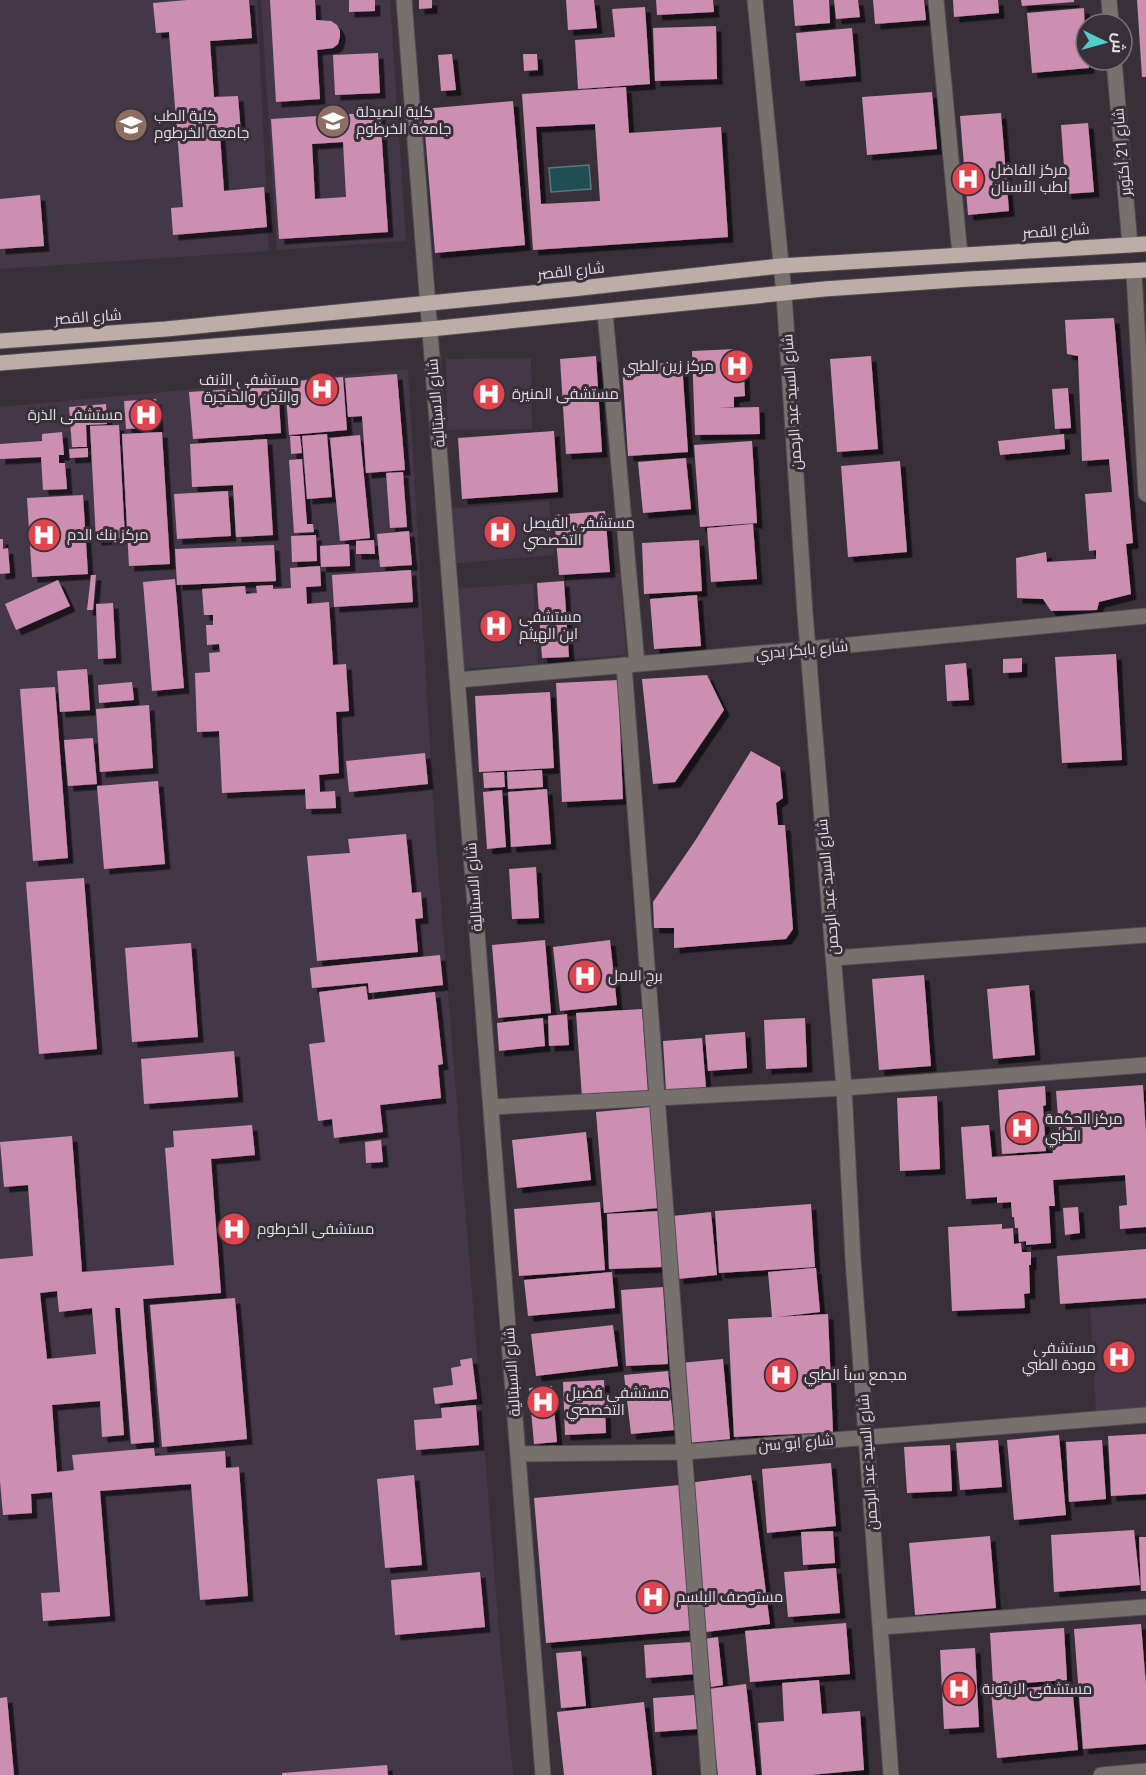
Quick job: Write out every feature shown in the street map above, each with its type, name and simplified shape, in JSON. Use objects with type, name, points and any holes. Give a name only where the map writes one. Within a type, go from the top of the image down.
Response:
[{"type":"main road","name":"شارع القصر","points":[[0,341],[166,329],[428,304],[780,266],[1138,244]]},
{"type":"main road","points":[[0,363],[430,329],[824,289],[1140,271]]},
{"type":"street","name":"شارع الاسبتالية","points":[[404,0],[543,1775]]},
{"type":"street","name":"شارع السيد عبد الرحمن","points":[[755,0],[784,294],[808,649],[844,1088],[891,1775]]},
{"type":"street","points":[[936,0],[960,255]]},
{"type":"street","name":"شارع 21 أكتوبر","points":[[1116,72],[1138,244]]},
{"type":"street","points":[[1140,271],[1146,494]]},
{"type":"street","points":[[605,312],[631,664],[658,1097],[709,1775]]},
{"type":"street","name":"شارع بابكر بدري","points":[[458,680],[1146,616]]},
{"type":"street","points":[[834,958],[1146,935]]},
{"type":"street","points":[[491,1107],[844,1088],[1146,1065]]},
{"type":"street","name":"شارع ابو سن","points":[[518,1454],[685,1452],[1146,1415]]},
{"type":"street","points":[[880,1627],[1146,1606]]},
{"type":"street","points":[[1101,1775],[1146,1771]]},
{"type":"shaded area","name":"كلية الطب جامعة الخرطوم","points":[[0,0],[257,0],[269,251],[0,269]]},
{"type":"shaded area","name":"كلية الصيدلة جامعة الخرطوم","points":[[261,0],[390,0],[406,241],[277,250]]},
{"type":"shaded area","name":"مستشفى المنيرة","points":[[531,358],[532,429],[447,430],[446,359]]},
{"type":"shaded area","name":"مستشفى الخرطوم","points":[[408,369],[434,816],[500,1643],[513,1775],[0,1775],[0,407]]},
{"type":"shaded area","name":"مستشفى الفيصل التخصصي","points":[[549,501],[554,555],[451,564],[447,509]]},
{"type":"shaded area","points":[[620,573],[626,655],[572,659],[566,577]]},
{"type":"shaded area","name":"مستشفى ابن الهيثم","points":[[533,583],[538,664],[460,669],[455,589]]},
{"type":"shaded area","name":"مستشفى مودة الطبي","points":[[1146,1301],[1146,1410],[1096,1413],[1090,1304]]},
{"type":"water","points":[[589,165],[591,189],[551,192],[549,168]]},
{"type":"building","points":[[187,0],[249,0],[252,38],[210,41],[214,97],[238,96],[241,133],[220,135],[224,191],[264,187],[267,227],[173,235],[171,208],[183,207],[169,32],[156,33],[153,3]]},
{"type":"building","points":[[270,0],[315,0],[316,20],[331,21],[337,25],[340,31],[338,44],[333,48],[317,50],[320,99],[276,102]]},
{"type":"building","points":[[349,0],[375,0],[375,11],[349,12]]},
{"type":"building","points":[[419,0],[432,0],[432,8],[419,9]]},
{"type":"building","points":[[566,0],[594,0],[597,28],[568,30]]},
{"type":"building","points":[[656,0],[713,0],[714,12],[657,15]]},
{"type":"building","points":[[793,0],[829,0],[830,23],[795,26]]},
{"type":"building","points":[[834,0],[858,0],[860,17],[836,19]]},
{"type":"building","points":[[873,0],[924,0],[926,20],[875,24]]},
{"type":"building","points":[[953,0],[998,0],[999,13],[954,17]]},
{"type":"building","points":[[1021,0],[1074,0],[1074,2],[1022,6]]},
{"type":"building","points":[[1137,0],[1146,0],[1146,77],[1142,77]]},
{"type":"building","points":[[645,7],[650,84],[578,89],[575,40],[615,37],[612,9]]},
{"type":"building","points":[[1084,8],[1084,12],[1074,12],[1074,69],[1032,73],[1027,13]]},
{"type":"building","points":[[716,26],[717,79],[655,81],[653,28]]},
{"type":"building","points":[[852,28],[856,76],[800,81],[796,33]]},
{"type":"building","points":[[378,53],[380,93],[335,95],[333,55]]},
{"type":"building","points":[[452,54],[456,90],[441,91],[438,55]]},
{"type":"building","points":[[523,54],[537,54],[538,70],[524,71]]},
{"type":"building","points":[[626,87],[629,133],[721,127],[728,237],[533,250],[522,94]],"holes":[[[595,124],[600,201],[541,204],[536,127]]]},
{"type":"building","points":[[932,92],[937,149],[867,155],[862,97]]},
{"type":"building","points":[[513,101],[525,245],[435,253],[423,109]]},
{"type":"building","points":[[380,112],[388,232],[279,239],[271,119]],"holes":[[[343,142],[346,197],[315,199],[312,144]]]},
{"type":"building","points":[[1001,113],[1009,211],[968,215],[960,116]]},
{"type":"building","points":[[1088,123],[1094,192],[1066,194],[1061,125]]},
{"type":"building","points":[[40,195],[44,246],[0,249],[0,199]]},
{"type":"building","points":[[1114,318],[1133,543],[1126,544],[1131,594],[1099,602],[1097,610],[1051,611],[1043,599],[1017,598],[1016,558],[1046,552],[1047,562],[1096,559],[1096,550],[1089,551],[1085,494],[1112,492],[1109,459],[1082,461],[1078,356],[1067,354],[1065,320]]},
{"type":"building","points":[[736,349],[736,357],[743,357],[745,396],[734,397],[734,407],[717,408],[759,407],[760,434],[695,435],[692,351]]},
{"type":"building","points":[[596,356],[602,452],[566,454],[560,359]]},
{"type":"building","points":[[871,356],[878,449],[837,452],[830,359]]},
{"type":"building","points":[[682,362],[688,452],[628,456],[622,366]]},
{"type":"building","points":[[397,374],[405,470],[366,473],[362,416],[348,417],[345,378]]},
{"type":"building","points":[[343,377],[347,430],[289,435],[285,382]]},
{"type":"building","points":[[278,386],[281,433],[193,439],[189,392]]},
{"type":"building","points":[[1068,388],[1071,428],[1055,429],[1052,389]]},
{"type":"building","points":[[156,399],[158,427],[126,429],[124,401]]},
{"type":"building","points":[[106,404],[107,424],[86,425],[87,447],[72,447],[69,407]]},
{"type":"building","points":[[119,425],[125,538],[96,540],[90,426]]},
{"type":"building","points":[[554,431],[558,492],[462,499],[458,438]]},
{"type":"building","points":[[62,432],[64,455],[59,455],[59,463],[65,463],[67,489],[43,490],[41,457],[0,459],[0,444],[42,441],[42,434]]},
{"type":"building","points":[[162,432],[170,564],[129,566],[122,434]]},
{"type":"building","points":[[327,434],[332,497],[307,499],[302,436]]},
{"type":"building","points":[[1064,434],[1065,449],[1000,455],[998,441]]},
{"type":"building","points":[[360,435],[370,538],[340,541],[330,438]]},
{"type":"building","points":[[290,436],[300,436],[302,453],[291,454]]},
{"type":"building","points":[[267,439],[273,535],[236,537],[233,485],[192,487],[190,444]]},
{"type":"building","points":[[752,441],[757,523],[700,527],[694,445]]},
{"type":"building","points":[[88,448],[88,457],[70,458],[69,449]]},
{"type":"building","points":[[686,458],[691,509],[643,513],[638,462]]},
{"type":"building","points":[[302,459],[307,524],[313,524],[314,532],[294,533],[289,460]]},
{"type":"building","points":[[900,461],[907,552],[848,557],[841,466]]},
{"type":"building","points":[[403,472],[407,527],[390,528],[386,473]]},
{"type":"building","points":[[228,491],[231,536],[177,539],[174,494]]},
{"type":"building","points":[[83,495],[88,574],[32,577],[27,498]]},
{"type":"building","points":[[605,511],[610,572],[559,575],[554,515]]},
{"type":"building","points":[[753,524],[757,579],[711,582],[707,528]]},
{"type":"building","points":[[409,531],[412,565],[380,567],[377,534]]},
{"type":"building","points":[[316,535],[317,561],[292,562],[291,536]]},
{"type":"building","points":[[0,539],[3,539],[3,549],[8,548],[10,573],[0,574]]},
{"type":"building","points":[[374,540],[375,554],[356,554],[356,541]]},
{"type":"building","points":[[699,540],[702,591],[644,594],[642,543]]},
{"type":"building","points":[[349,544],[350,566],[321,567],[320,546]]},
{"type":"building","points":[[274,545],[276,581],[177,585],[175,549]]},
{"type":"building","points":[[320,566],[321,586],[306,587],[307,604],[329,602],[333,665],[346,664],[349,711],[336,712],[339,773],[319,775],[320,792],[335,791],[336,808],[306,809],[305,789],[222,793],[219,731],[197,732],[195,673],[210,672],[209,653],[220,652],[219,644],[207,645],[206,625],[213,625],[213,615],[204,615],[202,589],[245,586],[246,594],[257,593],[256,586],[273,585],[273,589],[291,588],[290,568]]},
{"type":"building","points":[[411,570],[413,602],[334,607],[332,575]]},
{"type":"building","points":[[91,575],[96,575],[93,610],[87,610]]},
{"type":"building","points":[[175,579],[184,688],[152,691],[143,582]]},
{"type":"building","points":[[58,580],[70,606],[16,630],[5,604]]},
{"type":"building","points":[[564,581],[569,657],[542,658],[537,583]]},
{"type":"building","points":[[697,595],[701,646],[654,649],[650,599]]},
{"type":"building","points":[[113,603],[116,658],[98,659],[96,604]]},
{"type":"building","points":[[1116,654],[1122,760],[1062,763],[1055,657]]},
{"type":"building","points":[[1022,658],[1022,672],[1003,673],[1003,659]]},
{"type":"building","points":[[966,663],[969,700],[947,701],[945,665]]},
{"type":"building","points":[[87,669],[90,710],[60,712],[57,671]]},
{"type":"building","points":[[707,675],[724,710],[675,782],[653,784],[642,679]]},
{"type":"building","points":[[618,680],[623,799],[562,802],[556,683]]},
{"type":"building","points":[[132,682],[134,700],[99,703],[98,685]]},
{"type":"building","points":[[55,687],[68,858],[33,861],[20,689]]},
{"type":"building","points":[[550,692],[554,768],[479,772],[475,696]]},
{"type":"building","points":[[149,705],[153,768],[100,772],[96,709]]},
{"type":"building","points":[[93,738],[97,784],[68,786],[64,740]]},
{"type":"building","points":[[751,751],[780,767],[783,798],[776,803],[778,825],[785,825],[793,929],[786,939],[674,948],[674,928],[654,928],[653,902],[695,841]]},
{"type":"building","points":[[425,753],[428,784],[349,792],[346,761]]},
{"type":"building","points":[[542,770],[543,787],[508,789],[507,772]]},
{"type":"building","points":[[504,772],[505,787],[484,788],[483,773]]},
{"type":"building","points":[[158,781],[165,864],[104,869],[97,786]]},
{"type":"building","points":[[547,789],[551,844],[511,847],[508,792]]},
{"type":"building","points":[[502,790],[506,847],[487,849],[483,792]]},
{"type":"building","points":[[406,834],[412,893],[421,892],[423,918],[415,919],[418,952],[317,961],[307,856],[350,853],[348,839]]},
{"type":"building","points":[[536,867],[539,918],[512,919],[509,869]]},
{"type":"building","points":[[84,878],[97,1049],[39,1054],[26,882]]},
{"type":"building","points":[[545,940],[551,1013],[498,1018],[492,945]]},
{"type":"building","name":"برج الامل","points":[[610,940],[617,1005],[560,1011],[553,947]]},
{"type":"building","points":[[191,943],[198,1037],[132,1042],[125,948]]},
{"type":"building","points":[[440,955],[443,985],[369,993],[368,983],[312,988],[310,968]]},
{"type":"building","points":[[924,975],[931,1066],[879,1070],[872,979]]},
{"type":"building","points":[[1029,985],[1035,1055],[993,1059],[987,989]]},
{"type":"building","points":[[366,986],[368,1000],[435,992],[443,1064],[438,1065],[441,1098],[380,1105],[383,1132],[334,1138],[332,1119],[318,1121],[309,1044],[325,1042],[319,992]]},
{"type":"building","points":[[642,1009],[648,1094],[582,1098],[576,1013]]},
{"type":"building","points":[[567,1014],[569,1045],[549,1046],[548,1016]]},
{"type":"building","points":[[543,1018],[545,1046],[499,1051],[497,1023]]},
{"type":"building","points":[[805,1018],[807,1067],[766,1069],[764,1020]]},
{"type":"building","points":[[745,1032],[747,1068],[708,1071],[705,1035]]},
{"type":"building","points":[[702,1038],[706,1088],[666,1091],[663,1041]]},
{"type":"building","points":[[234,1051],[238,1097],[144,1104],[141,1059]]},
{"type":"building","points":[[1143,1085],[1146,1134],[1146,1227],[1120,1229],[1119,1206],[1127,1205],[1125,1175],[1053,1180],[1055,1206],[1049,1206],[1051,1243],[1026,1245],[1026,1241],[1019,1242],[1018,1228],[1015,1228],[1014,1217],[1012,1217],[1011,1202],[997,1203],[997,1197],[966,1199],[961,1127],[989,1125],[992,1157],[1053,1153],[1051,1132],[1059,1131],[1056,1091]]},
{"type":"building","name":"مركز الحكمة الطبي","points":[[1045,1086],[1046,1105],[1043,1106],[1046,1151],[1002,1154],[998,1090]]},
{"type":"building","points":[[937,1096],[940,1169],[900,1171],[897,1098]]},
{"type":"building","points":[[650,1107],[658,1208],[604,1213],[596,1112]]},
{"type":"building","points":[[252,1125],[255,1155],[211,1159],[221,1293],[143,1299],[154,1442],[131,1444],[120,1308],[115,1308],[124,1435],[102,1437],[100,1401],[52,1405],[57,1472],[74,1470],[72,1455],[154,1448],[155,1456],[225,1451],[226,1468],[239,1467],[248,1596],[200,1600],[191,1484],[100,1491],[110,1616],[43,1621],[41,1593],[60,1592],[52,1492],[31,1494],[32,1513],[3,1515],[0,1481],[0,1259],[33,1256],[28,1185],[4,1187],[0,1142],[72,1136],[82,1272],[174,1265],[165,1148],[174,1147],[173,1131]],"holes":[[[57,1291],[59,1312],[92,1308],[96,1354],[47,1359],[40,1293]]]},
{"type":"building","points":[[586,1132],[591,1180],[517,1188],[512,1140]]},
{"type":"building","points":[[381,1140],[383,1162],[366,1163],[365,1142]]},
{"type":"building","points":[[600,1202],[605,1270],[519,1276],[514,1209]]},
{"type":"building","points":[[811,1204],[815,1267],[719,1273],[715,1211]]},
{"type":"building","points":[[1078,1207],[1080,1233],[1065,1235],[1063,1208]]},
{"type":"building","points":[[659,1211],[662,1267],[609,1269],[607,1214]]},
{"type":"building","points":[[711,1212],[717,1275],[678,1279],[672,1216]]},
{"type":"building","points":[[1002,1224],[1002,1229],[1013,1228],[1014,1244],[1021,1243],[1022,1252],[1031,1252],[1030,1293],[1024,1294],[1025,1308],[952,1311],[948,1227]]},
{"type":"building","points":[[1146,1249],[1146,1298],[1060,1304],[1057,1256]]},
{"type":"building","name":"مجمع سبأ الطبي","points":[[816,1268],[820,1312],[777,1317],[828,1314],[833,1432],[734,1437],[728,1319],[772,1317],[768,1272]]},
{"type":"building","points":[[612,1272],[615,1308],[528,1316],[524,1280]]},
{"type":"building","points":[[663,1287],[668,1364],[626,1366],[621,1290]]},
{"type":"building","points":[[235,1298],[247,1439],[162,1447],[150,1305]]},
{"type":"building","points":[[613,1325],[618,1366],[536,1376],[531,1334]]},
{"type":"building","points":[[472,1358],[477,1399],[435,1404],[433,1388],[453,1385],[451,1368],[461,1366],[460,1360]]},
{"type":"building","points":[[723,1359],[730,1439],[687,1443],[680,1363]]},
{"type":"building","points":[[668,1371],[674,1430],[631,1434],[624,1375]]},
{"type":"building","points":[[604,1380],[606,1433],[565,1435],[563,1382]]},
{"type":"building","points":[[552,1386],[557,1442],[534,1444],[529,1388]]},
{"type":"building","points":[[476,1405],[479,1445],[416,1450],[414,1420],[442,1418],[441,1408]]},
{"type":"building","points":[[1146,1434],[1146,1494],[1111,1496],[1108,1436]]},
{"type":"building","points":[[1059,1435],[1066,1515],[1014,1520],[1007,1440]]},
{"type":"building","points":[[998,1440],[1002,1487],[960,1490],[956,1443]]},
{"type":"building","points":[[1102,1440],[1106,1499],[1069,1502],[1066,1442]]},
{"type":"building","points":[[950,1445],[952,1491],[907,1493],[904,1447]]},
{"type":"building","points":[[831,1463],[836,1526],[767,1533],[762,1469]]},
{"type":"building","points":[[414,1475],[422,1565],[385,1568],[377,1479]]},
{"type":"building","points":[[751,1475],[770,1624],[706,1632],[688,1483]]},
{"type":"building","points":[[680,1485],[693,1630],[546,1643],[534,1498]]},
{"type":"building","points":[[1134,1530],[1140,1585],[1054,1592],[1051,1535]]},
{"type":"building","points":[[833,1531],[835,1563],[803,1565],[801,1532]]},
{"type":"building","points":[[990,1536],[996,1608],[915,1615],[909,1543]]},
{"type":"building","points":[[1139,1537],[1146,1537],[1146,1591],[1141,1591]]},
{"type":"building","points":[[836,1568],[840,1613],[788,1617],[784,1572]]},
{"type":"building","points":[[480,1572],[485,1627],[395,1635],[391,1580]]},
{"type":"building","points":[[846,1623],[850,1674],[750,1682],[745,1631]]},
{"type":"building","points":[[1141,1624],[1146,1685],[1146,1744],[1083,1749],[1074,1629]]},
{"type":"building","points":[[1064,1628],[1067,1680],[993,1685],[990,1633]]},
{"type":"building","points":[[718,1637],[723,1685],[711,1687],[704,1639]]},
{"type":"building","points":[[693,1642],[696,1674],[646,1678],[644,1645]]},
{"type":"building","name":"مستشفى الزيتونة","points":[[975,1648],[979,1727],[944,1729],[940,1650]]},
{"type":"building","points":[[581,1651],[586,1706],[561,1708],[556,1653]]},
{"type":"building","points":[[819,1680],[822,1714],[860,1711],[864,1770],[810,1775],[762,1775],[758,1723],[784,1721],[782,1683]]},
{"type":"building","points":[[746,1684],[756,1775],[718,1775],[708,1689]]},
{"type":"building","points":[[1072,1684],[1078,1750],[997,1758],[991,1691]]},
{"type":"building","points":[[694,1695],[697,1729],[655,1732],[653,1698]]},
{"type":"building","points":[[7,1697],[14,1775],[0,1775],[0,1698]]},
{"type":"building","points":[[644,1702],[652,1775],[564,1775],[557,1712]]},
{"type":"building","points":[[387,1765],[388,1775],[282,1775],[282,1773]]},
{"type":"place","name":"كلية الصيدلة جامعة الخرطوم","points":[[333,121]]},
{"type":"place","name":"كلية الطب جامعة الخرطوم","points":[[131,125]]},
{"type":"place","name":"مركز الفاضل لطب الأسنان","points":[[968,179]]},
{"type":"place","name":"مركز زين الطبي","points":[[737,366]]},
{"type":"place","name":"مستشفى الأنف والأذن والحنجرة","points":[[322,389]]},
{"type":"place","name":"مستشفى المنيرة","points":[[489,394]]},
{"type":"place","name":"مستشفى الذرة","points":[[146,415]]},
{"type":"place","name":"مستشفى الفيصل التخصصي","points":[[500,532]]},
{"type":"place","name":"مركز بنك الدم","points":[[44,535]]},
{"type":"place","name":"مستشفى ابن الهيثم","points":[[496,626]]},
{"type":"place","name":"برج الامل","points":[[585,976]]},
{"type":"place","name":"مركز الحكمة الطبي","points":[[1022,1128]]},
{"type":"place","name":"مستشفى الخرطوم","points":[[234,1229]]},
{"type":"place","name":"مستشفى مودة الطبي","points":[[1119,1357]]},
{"type":"place","name":"مجمع سبأ الطبي","points":[[781,1375]]},
{"type":"place","name":"مستشفى فضيل التخصصي","points":[[543,1402]]},
{"type":"place","name":"مستوصف البلسم","points":[[653,1597]]},
{"type":"place","name":"مستشفى الزيتونة","points":[[959,1689]]}]
